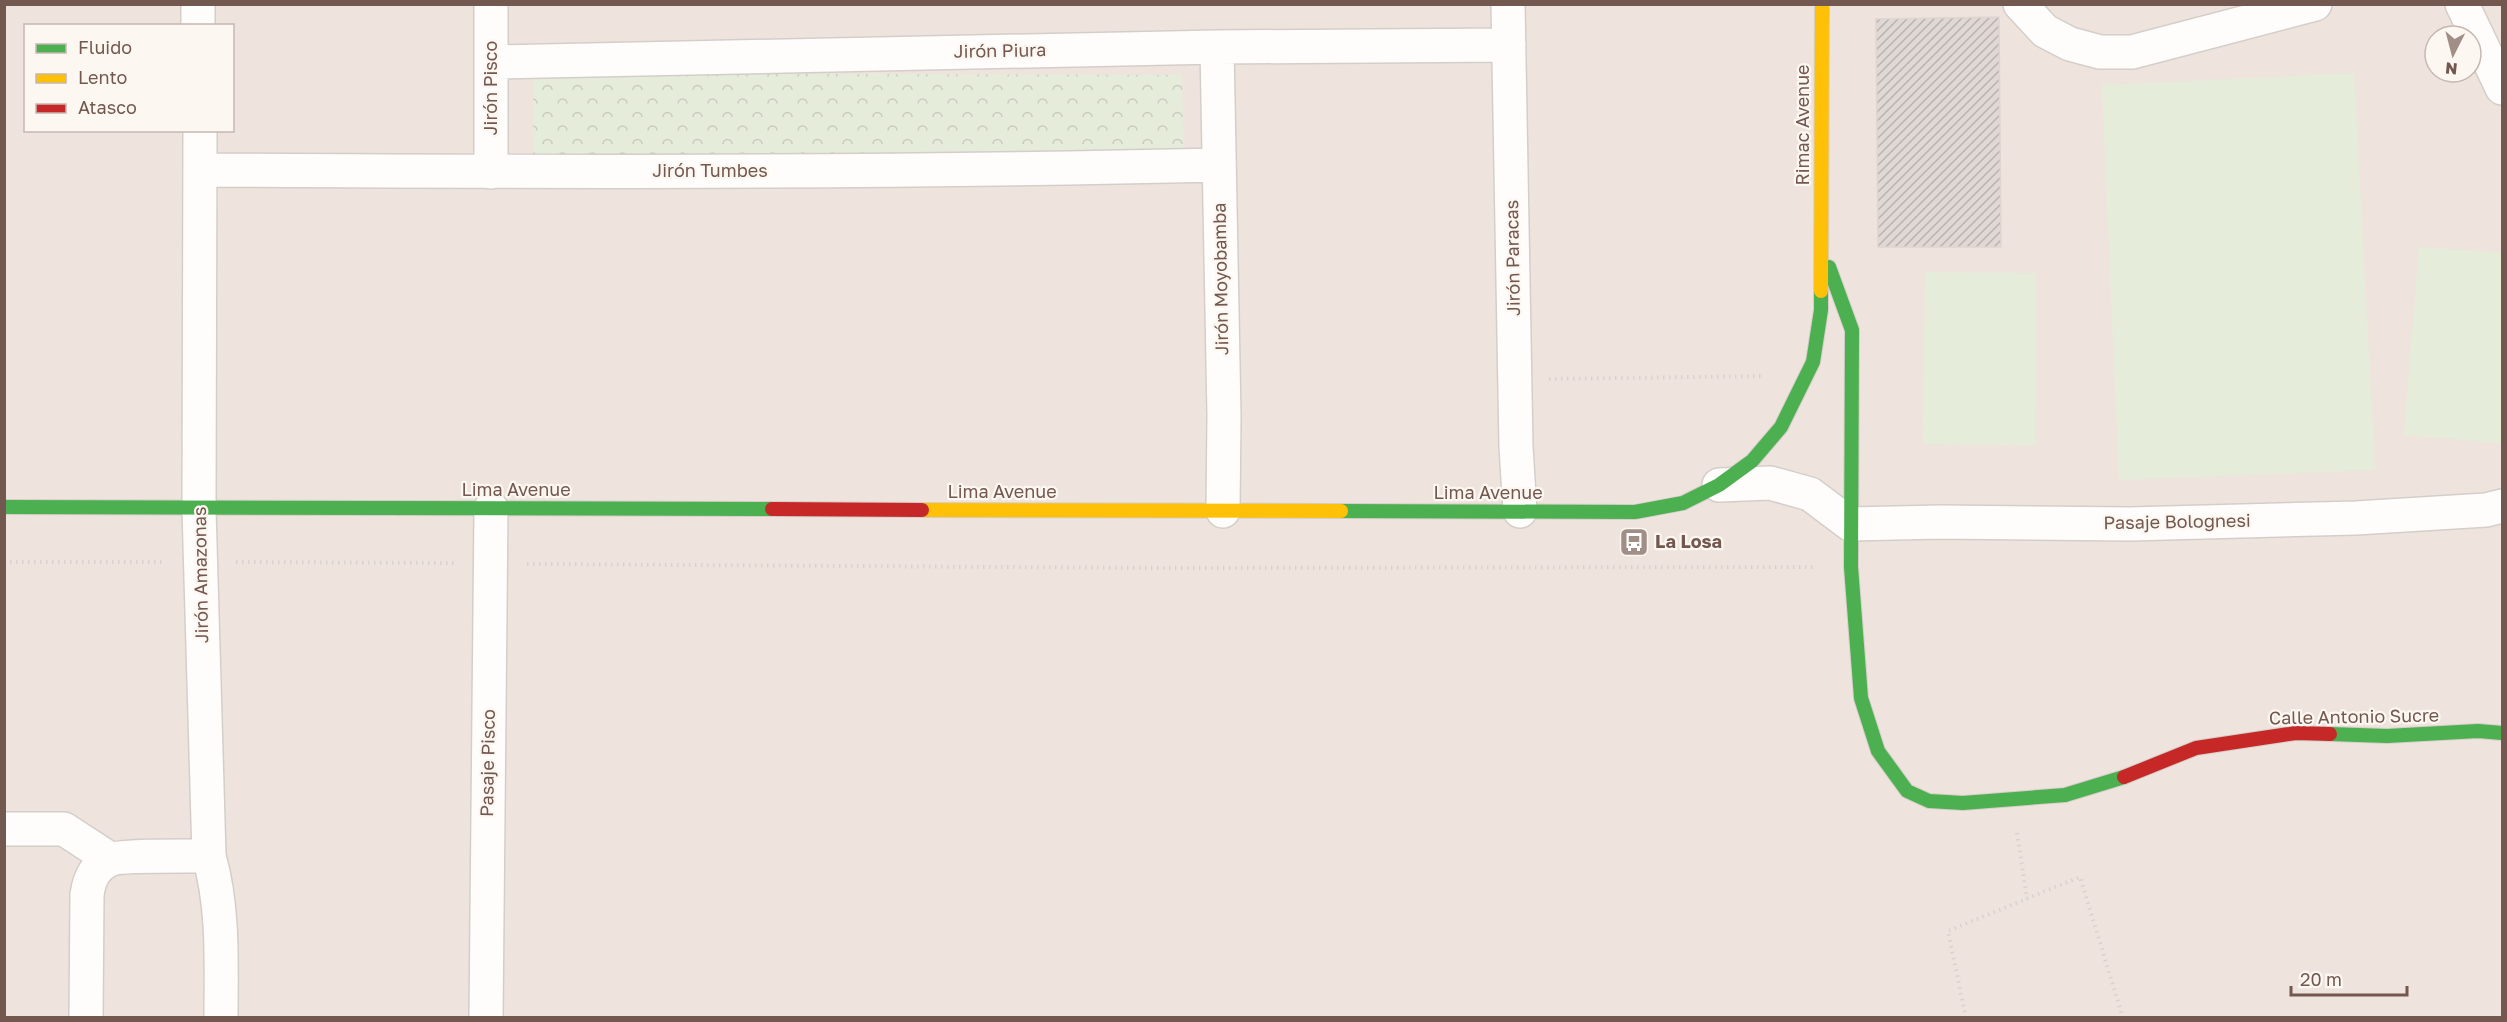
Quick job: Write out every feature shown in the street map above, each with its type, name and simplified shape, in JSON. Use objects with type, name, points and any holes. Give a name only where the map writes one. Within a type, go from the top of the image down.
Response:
[{"type":"main road","name":"Rimac Avenue","points":[[1821,4],[1821,245]]},
{"type":"main road","name":"Lima Avenue","points":[[4,507],[1635,512],[1683,503],[1719,485],[1752,461],[1781,427],[1813,362],[1821,310],[1821,245]]},
{"type":"main road","name":"Calle Antonio Sucre","points":[[1821,245],[1852,330],[1851,567],[1861,698],[1878,751],[1907,791],[1929,801],[1963,803],[2065,795],[2136,773],[2196,748],[2295,733],[2387,736],[2478,731],[2502,733]]},
{"type":"street","points":[[198,4],[198,24]]},
{"type":"street","name":"Jirón Pisco","points":[[491,4],[491,172]]},
{"type":"street","name":"Jirón Paracas","points":[[1508,4],[1515,380],[1520,511]]},
{"type":"street","points":[[2020,4],[2045,31],[2070,44],[2100,52],[2132,52],[2315,4]]},
{"type":"street","points":[[2472,7],[2502,88]]},
{"type":"street","name":"Jirón Piura","points":[[492,62],[1217,46],[1509,45]]},
{"type":"street","name":"Jirón Moyobamba","points":[[1217,46],[1223,511]]},
{"type":"street","name":"Jirón Amazonas","points":[[200,132],[199,509],[209,856],[220,915],[221,1017]]},
{"type":"street","name":"Jirón Tumbes","points":[[201,170],[491,172],[1031,170],[1219,165]]},
{"type":"street","points":[[1719,485],[1770,483],[1810,494],[1850,524]]},
{"type":"street","name":"Pasaje Bolognesi","points":[[1850,524],[1941,522],[2130,524],[2356,518],[2486,510],[2502,506]]},
{"type":"street","name":"Pasaje Pisco","points":[[486,1017],[491,508]]},
{"type":"street","points":[[4,829],[64,830],[110,859],[209,856]]},
{"type":"street","points":[[86,1017],[89,881],[97,869],[110,859]]},
{"type":"path","points":[[1515,380],[1765,376]]},
{"type":"path","points":[[4,562],[1150,568],[1851,567]]},
{"type":"path","points":[[2012,800],[2027,899]]},
{"type":"path","points":[[1966,1017],[1948,931],[2080,877],[2123,1017]]},
{"type":"shaded area","points":[[5,5],[2502,5],[2502,1017],[5,1017]]},
{"type":"green space","points":[[533,73],[1182,75],[1184,165],[533,164]]},
{"type":"green space","points":[[2354,73],[2375,470],[2119,480],[2102,85]]},
{"type":"green space","points":[[2419,247],[2502,253],[2502,443],[2404,435]]},
{"type":"green space","points":[[1925,272],[2036,273],[2035,445],[1923,444]]},
{"type":"building","points":[[1999,17],[2001,247],[1878,247],[1876,19]]},
{"type":"traffic: fast","points":[[1829,267],[1852,330],[1851,567],[1861,698],[1878,751],[1907,791],[1929,801],[1963,803],[2065,795],[2124,777]]},
{"type":"traffic: fast","points":[[1341,511],[1635,512],[1683,503],[1719,485],[1752,461],[1781,427],[1813,362],[1821,310],[1821,291]]},
{"type":"traffic: fast","points":[[4,507],[772,509]]},
{"type":"traffic: fast","points":[[2330,734],[2387,736],[2478,731],[2502,733]]},
{"type":"traffic: slow","points":[[1821,291],[1822,4]]},
{"type":"traffic: slow","points":[[922,510],[1341,511]]},
{"type":"traffic: jam","points":[[772,509],[922,510]]},
{"type":"traffic: jam","points":[[2124,777],[2196,748],[2296,733],[2330,734]]},
{"type":"place","name":"La Losa","points":[[1634,542]]}]
